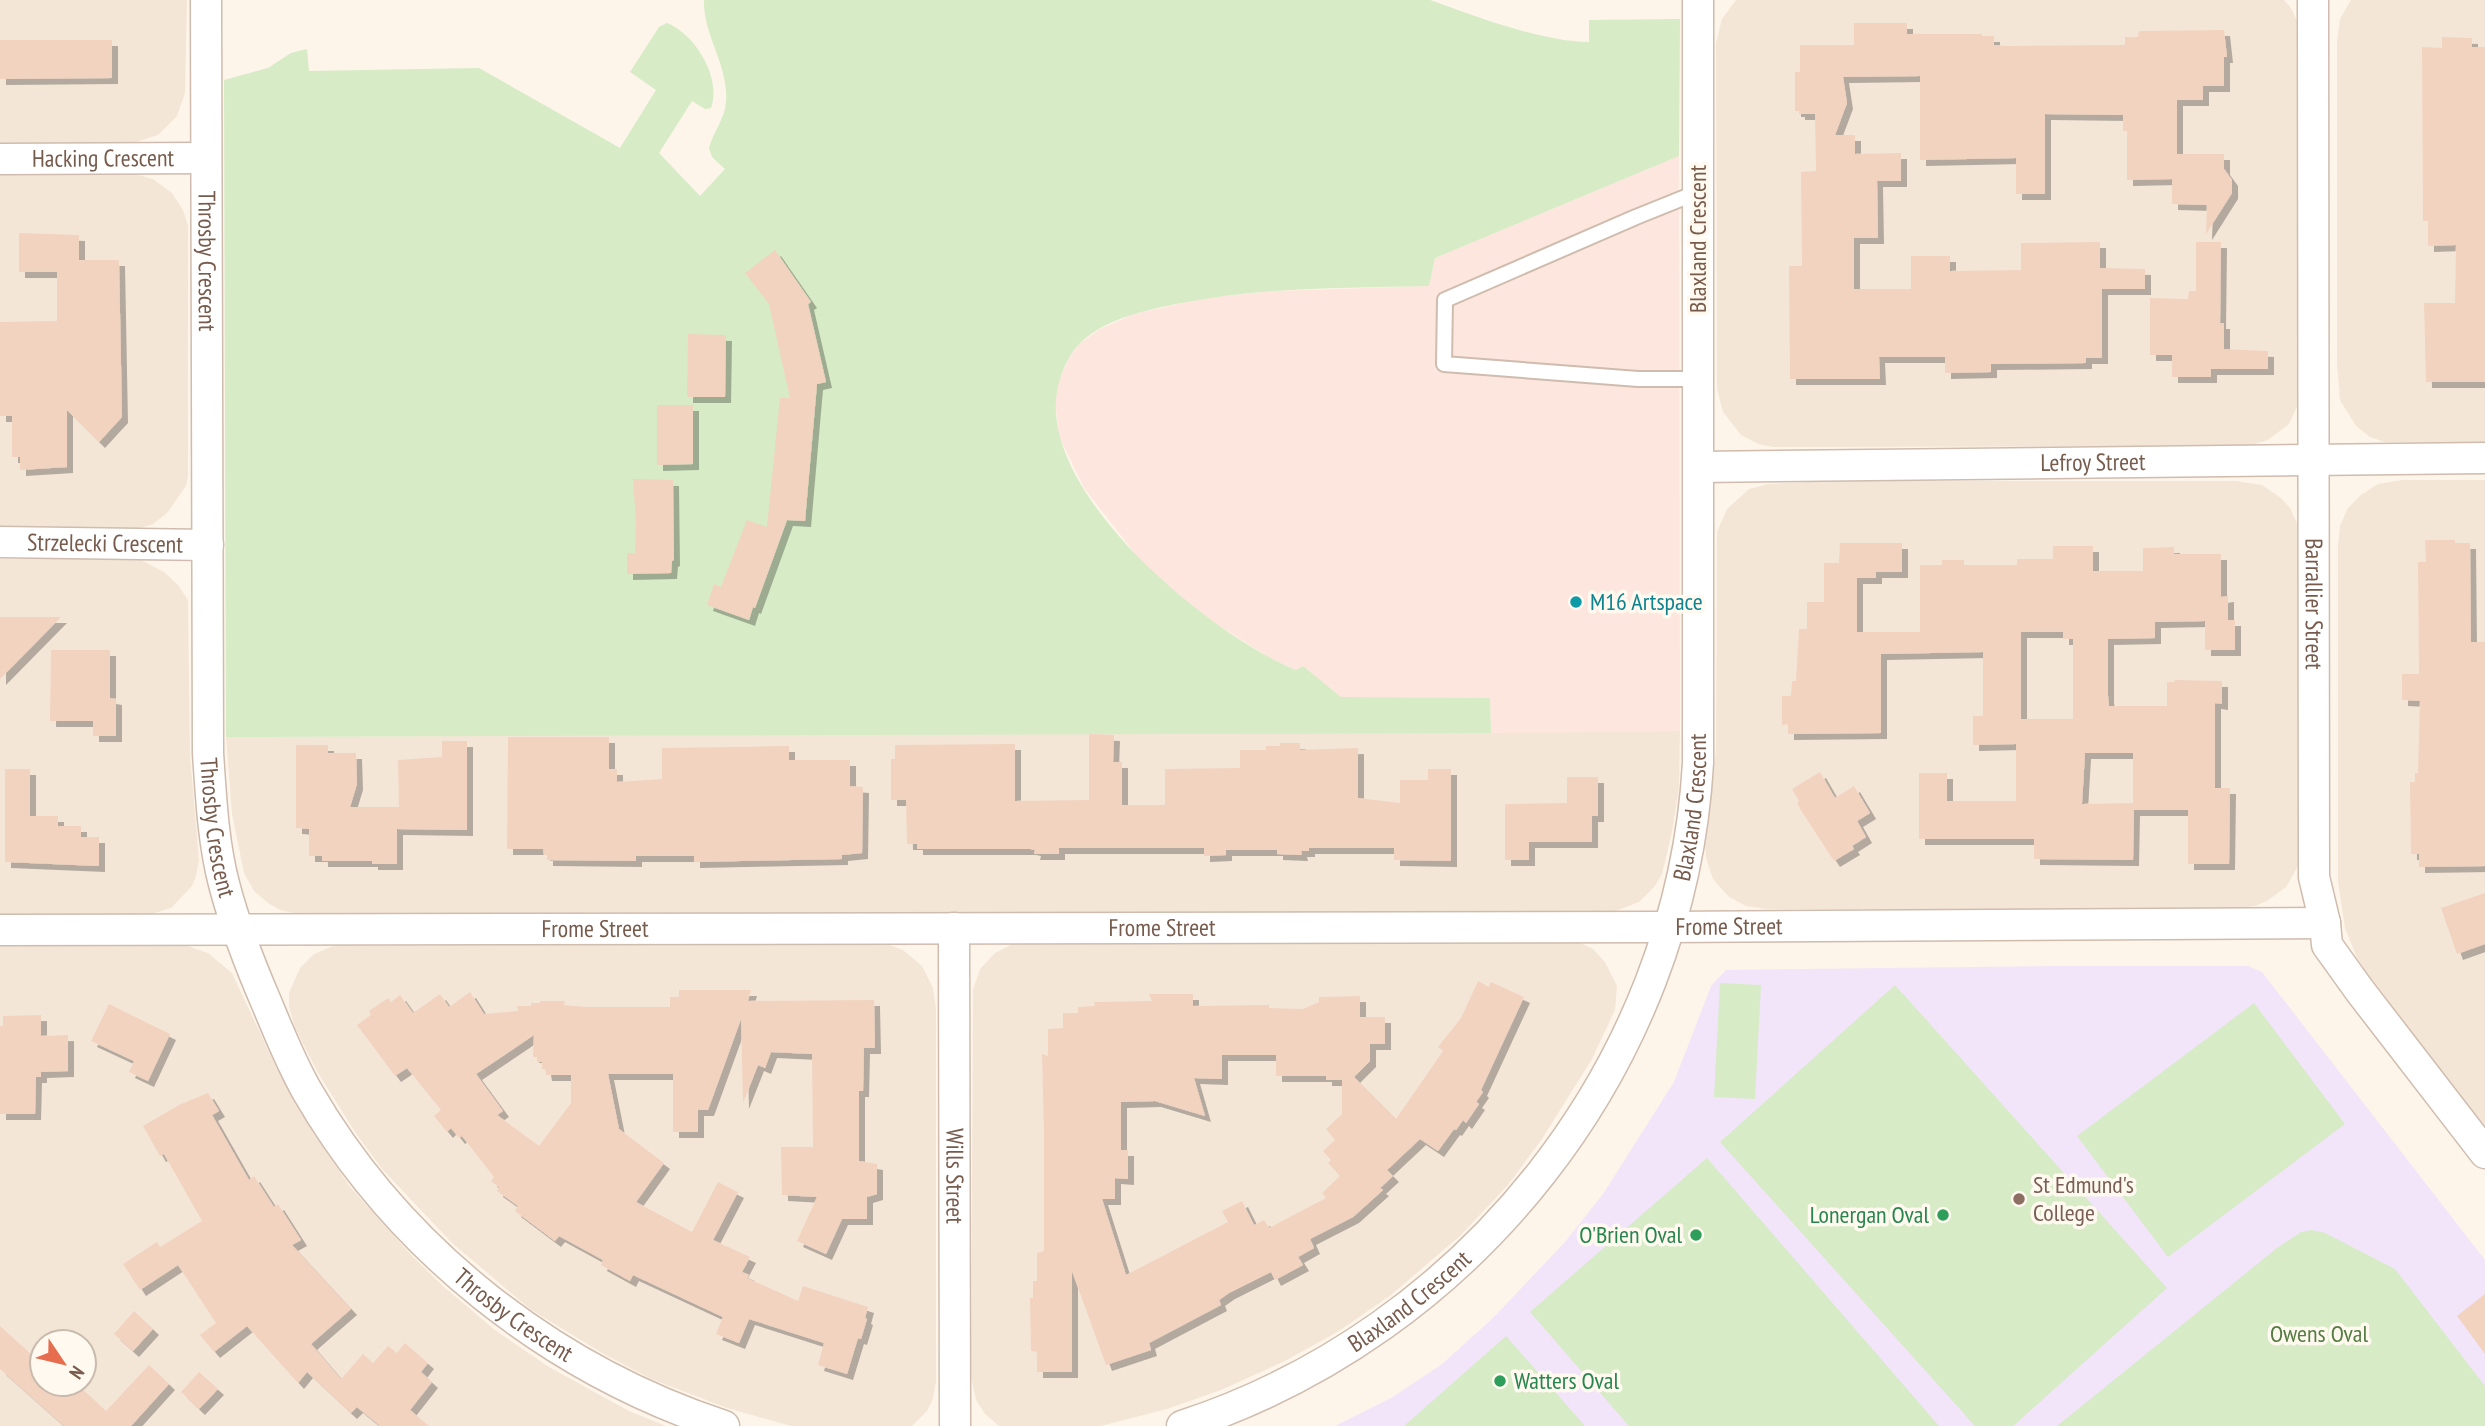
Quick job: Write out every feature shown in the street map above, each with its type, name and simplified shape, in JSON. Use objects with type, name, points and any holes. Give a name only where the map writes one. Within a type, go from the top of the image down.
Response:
[{"type":"street","name":"Throsby Crescent","points":[[206,0],[208,753],[219,862],[237,929],[274,1023],[307,1091],[366,1178],[422,1240],[475,1289],[541,1338],[630,1388],[724,1426]]},
{"type":"street","name":"Blaxland Crescent","points":[[1182,1426],[1244,1403],[1347,1348],[1373,1332],[1421,1294],[1489,1233],[1555,1156],[1596,1097],[1632,1028],[1668,927],[1684,868],[1696,790],[1699,467],[1698,0]]},
{"type":"street","name":"Barrallier Street","points":[[2313,0],[2314,877],[2325,923],[2327,945],[2485,1153]]},
{"type":"street","name":"Hacking Crescent","points":[[0,159],[206,158]]},
{"type":"street","name":"Lefroy Street","points":[[1699,467],[2485,458]]},
{"type":"street","name":"Strzelecki Crescent","points":[[0,542],[208,545]]},
{"type":"street","name":"Frome Street","points":[[0,930],[2325,923]]},
{"type":"street","name":"Wills Street","points":[[954,928],[955,1426]]},
{"type":"lane","points":[[1698,192],[1445,300],[1444,364],[1638,379],[1699,379]]},
{"type":"shaded area","points":[[0,0],[187,0],[185,93],[177,116],[158,135],[130,144],[0,144]]},
{"type":"shaded area","points":[[1736,0],[2284,0],[2299,25],[2301,398],[2289,424],[2268,440],[2236,446],[1773,447],[1758,444],[1741,435],[1723,412],[1717,389],[1716,43],[1722,19]]},
{"type":"shaded area","points":[[2351,0],[2485,0],[2485,443],[2384,442],[2370,437],[2356,426],[2340,400],[2337,364],[2337,42],[2340,19]]},
{"type":"shaded area","name":"M16 Artspace","points":[[1679,156],[1680,731],[1491,733],[1490,698],[1341,697],[1303,666],[1296,670],[1270,658],[1179,597],[1140,560],[1084,488],[1059,436],[1055,401],[1058,383],[1069,358],[1079,344],[1100,329],[1134,314],[1205,298],[1273,291],[1429,286],[1435,258]]},
{"type":"shaded area","points":[[135,174],[153,179],[172,193],[183,210],[188,226],[186,486],[167,513],[153,524],[136,529],[0,530],[0,175]]},
{"type":"shaded area","points":[[2402,480],[2485,480],[2485,1129],[2371,979],[2357,958],[2345,928],[2338,882],[2338,545],[2340,526],[2348,508],[2378,484]]},
{"type":"shaded area","points":[[1828,481],[2236,481],[2262,485],[2281,498],[2290,508],[2299,528],[2301,854],[2297,868],[2286,887],[2255,906],[2233,909],[1767,909],[1746,906],[1729,897],[1713,879],[1706,858],[1705,844],[1716,750],[1717,532],[1727,509],[1749,489],[1768,484]]},
{"type":"shaded area","points":[[0,559],[139,559],[164,572],[178,585],[188,600],[190,755],[199,860],[192,886],[171,908],[148,915],[0,915]]},
{"type":"shaded area","points":[[1680,731],[1679,788],[1662,874],[1655,886],[1639,902],[1613,912],[1592,913],[302,915],[280,910],[268,903],[254,891],[244,873],[232,814],[226,737]]},
{"type":"shaded area","points":[[1576,941],[1593,949],[1605,962],[1617,986],[1615,1010],[1592,1059],[1542,1139],[1508,1185],[1461,1235],[1391,1295],[1339,1331],[1285,1361],[1221,1390],[1167,1409],[1101,1426],[999,1426],[985,1414],[976,1400],[971,1376],[973,990],[980,969],[995,953],[1016,942]]},
{"type":"shaded area","points":[[884,943],[903,950],[922,966],[933,988],[936,1008],[936,1381],[933,1399],[927,1411],[912,1426],[791,1426],[727,1408],[651,1379],[530,1309],[452,1243],[382,1169],[318,1073],[295,1028],[289,1006],[289,993],[300,968],[314,954],[333,946]]},
{"type":"shaded area","points":[[182,944],[208,953],[232,973],[276,1067],[314,1134],[351,1188],[413,1257],[495,1330],[549,1367],[629,1411],[666,1426],[0,1426],[0,945]]},
{"type":"shaded area","name":"St Edmund's College","points":[[2248,966],[2262,972],[2485,1260],[2485,1426],[1335,1426],[1391,1398],[1441,1365],[1493,1318],[1565,1242],[1603,1194],[1674,1082],[1711,986],[1726,970]]},
{"type":"green space","points":[[704,0],[1430,0],[1530,33],[1589,42],[1589,20],[1680,19],[1679,156],[1435,258],[1429,286],[1270,291],[1207,298],[1154,309],[1121,319],[1091,334],[1073,352],[1061,376],[1056,418],[1069,462],[1095,506],[1131,550],[1173,590],[1259,652],[1296,670],[1303,666],[1341,697],[1490,698],[1491,733],[226,737],[224,80],[268,68],[291,53],[307,49],[309,71],[479,68],[620,148],[656,90],[630,72],[659,27],[667,23],[696,47],[704,58],[713,84],[711,108],[705,109],[692,101],[659,153],[700,196],[725,169],[712,157],[709,148],[723,114],[726,88],[707,26]]},
{"type":"green space","points":[[1720,983],[1761,985],[1755,1099],[1714,1097]]},
{"type":"green space","name":"Lonergan Oval","points":[[1895,985],[2167,1288],[2013,1426],[1975,1426],[1720,1142]]},
{"type":"green space","points":[[2254,1003],[2345,1124],[2168,1257],[2077,1136]]},
{"type":"green space","name":"O'Brien Oval","points":[[1707,1158],[1939,1426],[1629,1426],[1530,1312]]},
{"type":"green space","name":"Owens Oval","points":[[2312,1230],[2325,1233],[2395,1269],[2485,1386],[2485,1426],[2057,1426],[2277,1248],[2301,1232]]},
{"type":"green space","name":"Watters Oval","points":[[1506,1336],[1585,1426],[1404,1426]]},
{"type":"building","points":[[1854,23],[1907,23],[1907,34],[1982,34],[1994,36],[1994,45],[2006,46],[2125,45],[2125,37],[2138,37],[2139,31],[2224,30],[2227,57],[2224,57],[2224,86],[2203,86],[2203,100],[2177,100],[2177,154],[2224,154],[2224,169],[2232,180],[2232,193],[2206,234],[2207,205],[2172,204],[2172,179],[2127,180],[2127,131],[2123,131],[2123,115],[2045,114],[2045,194],[2016,194],[2016,158],[1920,160],[1920,76],[1843,77],[1847,103],[1835,135],[1855,135],[1855,154],[1901,153],[1901,181],[1877,181],[1878,238],[1854,238],[1854,289],[1911,289],[1911,256],[1950,256],[1950,271],[2021,270],[2021,243],[2100,242],[2100,268],[2145,269],[2145,289],[2102,289],[2102,358],[2086,358],[2086,363],[1991,364],[1991,372],[1945,373],[1945,357],[1879,357],[1880,379],[1790,379],[1789,266],[1802,266],[1801,172],[1816,171],[1815,114],[1799,114],[1799,111],[1795,111],[1795,72],[1800,72],[1800,45],[1854,45]]},
{"type":"building","points":[[2442,37],[2472,38],[2472,47],[2485,47],[2485,382],[2426,382],[2424,303],[2455,303],[2456,245],[2428,246],[2428,221],[2423,221],[2422,47],[2442,48]]},
{"type":"building","points":[[0,40],[112,40],[112,78],[0,79]]},
{"type":"building","points":[[19,233],[79,235],[79,260],[119,260],[122,417],[99,442],[67,410],[67,467],[20,470],[20,457],[12,457],[12,416],[0,416],[0,322],[57,321],[57,272],[19,272]]},
{"type":"building","points":[[2196,242],[2221,242],[2220,323],[2224,323],[2224,349],[2268,351],[2268,369],[2211,369],[2211,377],[2172,377],[2172,355],[2150,355],[2150,298],[2188,299],[2189,291],[2196,291]]},
{"type":"building","points":[[775,250],[811,302],[808,304],[826,382],[817,384],[805,521],[787,520],[749,620],[707,605],[714,584],[721,587],[747,520],[767,527],[780,398],[790,398],[769,304],[745,273]]},
{"type":"building","points":[[688,334],[726,335],[725,397],[687,397]]},
{"type":"building","points":[[657,405],[693,405],[693,464],[657,465]]},
{"type":"building","points":[[633,479],[673,480],[674,560],[671,573],[627,574],[627,553],[635,553]]},
{"type":"building","points":[[2425,540],[2470,543],[2471,642],[2485,642],[2485,866],[2419,867],[2419,854],[2411,854],[2410,782],[2415,782],[2415,773],[2418,773],[2420,701],[2402,700],[2402,674],[2419,674],[2418,562],[2426,562]]},
{"type":"building","points":[[1840,543],[1902,543],[1902,572],[1876,572],[1876,578],[1857,578],[1857,632],[1920,632],[1920,565],[1942,565],[1942,560],[1964,560],[1964,565],[2017,565],[2017,559],[2053,559],[2053,546],[2093,546],[2093,571],[2143,571],[2143,548],[2174,547],[2174,554],[2221,554],[2221,597],[2228,596],[2228,620],[2235,620],[2235,650],[2205,650],[2205,621],[2155,622],[2155,638],[2108,639],[2108,696],[2109,706],[2167,706],[2167,682],[2222,681],[2222,704],[2215,703],[2215,788],[2230,788],[2229,864],[2188,864],[2188,810],[2134,810],[2133,860],[2034,859],[2034,839],[1919,839],[1919,773],[1947,773],[1947,801],[2016,801],[2016,744],[1973,745],[1973,716],[1983,716],[1983,652],[1881,654],[1881,733],[1788,734],[1788,724],[1782,725],[1782,696],[1791,696],[1792,681],[1796,681],[1799,629],[1807,629],[1807,602],[1824,602],[1824,563],[1839,563]],"holes":[[[2021,632],[2063,632],[2063,639],[2073,639],[2073,719],[2021,719]],[[2085,753],[2133,753],[2133,803],[2082,804]]]},
{"type":"building","points":[[0,617],[61,617],[0,679]]},
{"type":"building","points":[[51,650],[110,650],[110,698],[116,699],[116,736],[93,736],[93,721],[50,721]]},
{"type":"building","points":[[1089,734],[1114,735],[1113,762],[1122,762],[1122,805],[1165,805],[1165,769],[1240,768],[1240,750],[1266,750],[1266,746],[1280,746],[1280,743],[1300,743],[1300,750],[1358,748],[1358,798],[1400,803],[1400,780],[1428,780],[1428,769],[1451,769],[1451,861],[1394,860],[1394,848],[1309,848],[1309,851],[1301,851],[1302,855],[1277,854],[1277,850],[1226,850],[1226,855],[1204,856],[1204,848],[1059,848],[1059,854],[1034,854],[1035,850],[1030,849],[917,849],[917,844],[907,844],[906,800],[891,800],[891,759],[895,759],[895,745],[1015,744],[1015,801],[1089,800]]},
{"type":"building","points":[[508,737],[609,737],[609,769],[617,769],[617,782],[662,779],[662,748],[789,746],[789,760],[850,760],[850,786],[863,787],[862,853],[842,855],[842,859],[694,862],[694,856],[636,856],[636,861],[547,860],[543,849],[507,849]]},
{"type":"building","points":[[442,741],[467,741],[467,830],[397,829],[397,864],[322,861],[322,856],[309,856],[309,829],[296,828],[296,745],[328,745],[328,753],[356,753],[357,784],[350,807],[399,807],[398,760],[442,757]]},
{"type":"building","points":[[5,769],[30,769],[30,816],[58,816],[58,826],[81,826],[81,837],[99,837],[99,866],[5,862]]},
{"type":"building","points":[[1820,772],[1835,798],[1854,786],[1870,813],[1857,821],[1866,837],[1852,846],[1854,849],[1834,861],[1802,812],[1792,789]]},
{"type":"building","points":[[1567,777],[1598,777],[1598,816],[1592,816],[1592,842],[1529,842],[1529,860],[1505,860],[1505,804],[1567,803]]},
{"type":"building","points":[[2485,893],[2485,944],[2457,954],[2441,908]]},
{"type":"building","points":[[1478,981],[1489,987],[1491,982],[1524,997],[1481,1090],[1483,1092],[1476,1102],[1479,1104],[1466,1123],[1463,1120],[1456,1130],[1454,1129],[1438,1151],[1420,1139],[1387,1170],[1393,1176],[1380,1188],[1383,1190],[1353,1217],[1310,1239],[1314,1248],[1298,1257],[1303,1265],[1275,1280],[1271,1272],[1229,1293],[1219,1300],[1221,1305],[1149,1343],[1151,1350],[1106,1365],[1072,1271],[1072,1372],[1037,1372],[1037,1352],[1031,1351],[1030,1298],[1033,1298],[1033,1281],[1037,1281],[1037,1253],[1044,1251],[1042,1054],[1048,1056],[1048,1029],[1063,1028],[1063,1013],[1078,1013],[1078,1007],[1095,1006],[1094,1002],[1152,1001],[1149,994],[1193,994],[1193,1006],[1269,1005],[1269,1008],[1303,1009],[1319,1002],[1319,997],[1360,996],[1360,1017],[1385,1017],[1385,1044],[1370,1044],[1370,1061],[1354,1077],[1396,1119],[1443,1051],[1438,1047],[1461,1018]],"holes":[[[1222,1055],[1276,1055],[1276,1076],[1326,1076],[1326,1080],[1342,1080],[1342,1114],[1326,1129],[1335,1140],[1323,1151],[1331,1160],[1328,1163],[1340,1176],[1322,1193],[1326,1198],[1269,1228],[1264,1220],[1254,1225],[1242,1201],[1222,1211],[1228,1222],[1126,1275],[1102,1199],[1115,1199],[1115,1178],[1128,1179],[1128,1150],[1121,1150],[1121,1102],[1155,1101],[1205,1116],[1194,1078],[1222,1079]]]},
{"type":"building","points":[[679,990],[751,990],[748,1001],[874,1000],[875,1048],[864,1048],[863,1091],[859,1091],[859,1161],[877,1164],[877,1194],[867,1197],[867,1219],[842,1219],[826,1254],[797,1241],[817,1197],[782,1195],[781,1147],[813,1147],[812,1054],[771,1052],[765,1068],[758,1065],[743,1103],[741,1019],[708,1110],[698,1110],[698,1132],[673,1132],[673,1074],[608,1074],[619,1129],[664,1163],[636,1202],[692,1232],[718,1182],[738,1192],[713,1240],[750,1257],[742,1272],[749,1275],[747,1278],[798,1301],[803,1286],[868,1307],[861,1339],[858,1338],[847,1374],[818,1365],[824,1343],[749,1319],[739,1343],[716,1334],[723,1317],[633,1275],[630,1281],[601,1265],[603,1260],[559,1236],[555,1241],[515,1211],[518,1206],[497,1191],[499,1187],[491,1181],[494,1177],[462,1136],[459,1138],[451,1128],[447,1132],[434,1116],[441,1110],[407,1068],[395,1076],[357,1025],[371,1015],[369,1011],[388,998],[391,1002],[400,995],[413,1013],[440,994],[449,1007],[470,992],[484,1014],[518,1011],[517,1006],[531,1006],[531,1003],[540,1001],[565,1001],[564,1005],[586,1007],[670,1007],[670,997],[679,997]],"holes":[[[534,1035],[533,1057],[537,1057],[537,1062],[542,1062],[546,1075],[571,1075],[571,1103],[539,1146],[497,1115],[503,1111],[476,1074]]]},
{"type":"building","points":[[109,1004],[170,1034],[148,1081],[129,1072],[134,1061],[91,1041]]},
{"type":"building","points":[[41,1015],[41,1036],[68,1035],[68,1071],[41,1072],[41,1077],[36,1077],[35,1114],[0,1114],[0,1026],[3,1026],[3,1016]]},
{"type":"building","points":[[208,1093],[219,1111],[212,1115],[249,1180],[254,1176],[274,1207],[278,1204],[301,1240],[292,1245],[351,1309],[311,1344],[341,1379],[363,1354],[373,1363],[388,1346],[397,1353],[405,1343],[428,1363],[421,1372],[432,1382],[410,1410],[429,1426],[380,1426],[357,1407],[351,1413],[307,1372],[298,1383],[247,1326],[214,1352],[200,1335],[216,1323],[178,1265],[140,1290],[123,1264],[157,1242],[160,1247],[202,1221],[164,1154],[160,1156],[143,1126],[179,1105]]},
{"type":"building","points":[[2485,1294],[2485,1354],[2457,1316]]},
{"type":"building","points":[[134,1311],[153,1329],[133,1351],[114,1334]]},
{"type":"building","points":[[0,1326],[28,1351],[28,1394],[0,1369]]},
{"type":"building","points":[[149,1365],[169,1384],[131,1426],[64,1426],[33,1398],[92,1398],[106,1411]]},
{"type":"building","points":[[199,1372],[218,1389],[199,1409],[181,1392]]},
{"type":"place","name":"M16 Artspace","points":[[1576,602]]},
{"type":"place","name":"St Edmund's College","points":[[2019,1199]]},
{"type":"place","name":"Lonergan Oval","points":[[1943,1215]]},
{"type":"place","name":"O'Brien Oval","points":[[1696,1235]]},
{"type":"place","name":"Watters Oval","points":[[1500,1381]]}]
